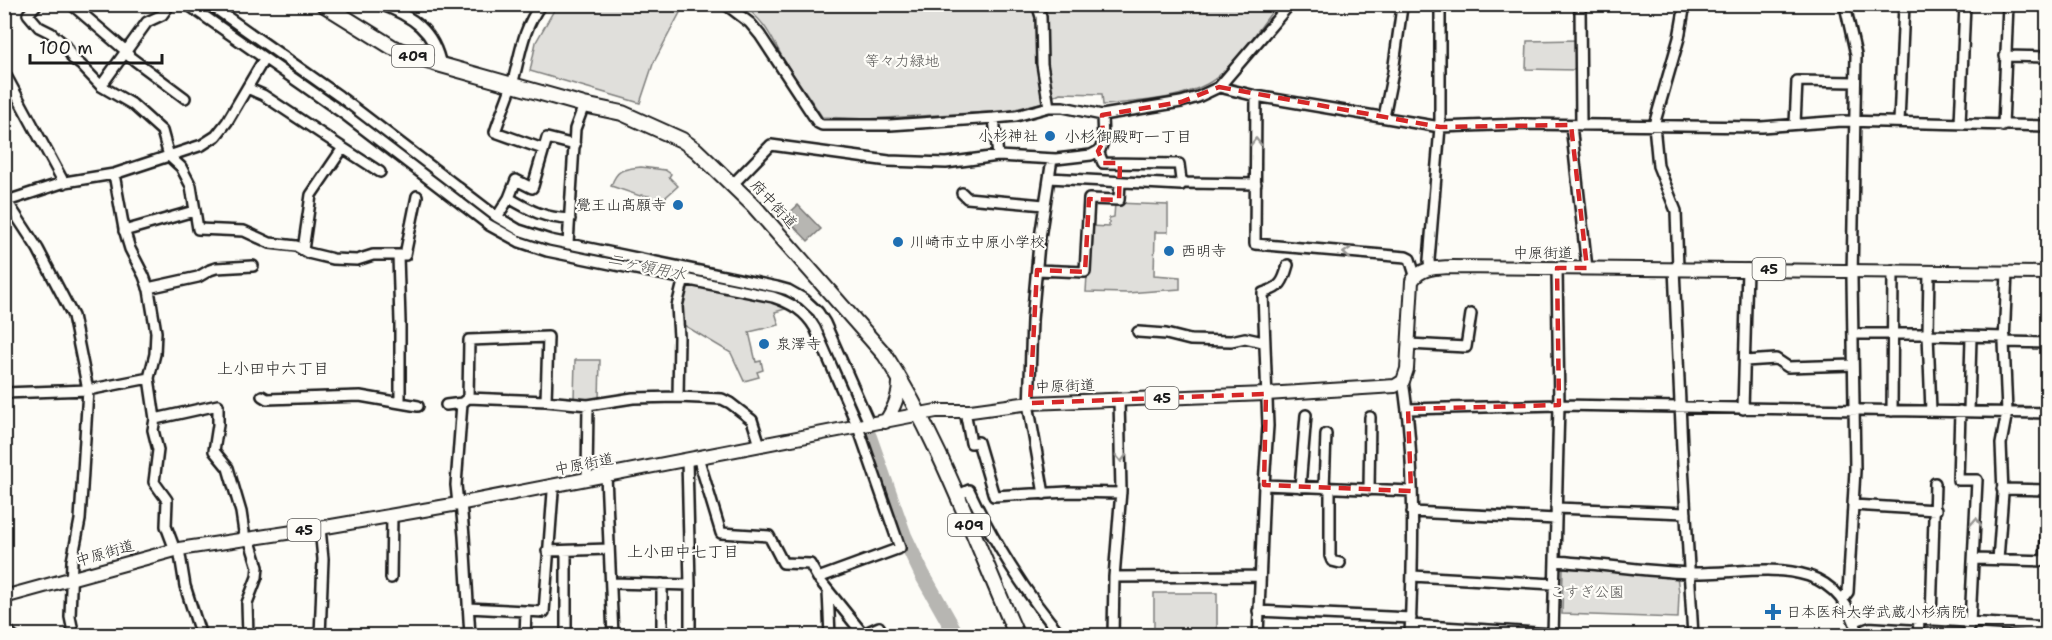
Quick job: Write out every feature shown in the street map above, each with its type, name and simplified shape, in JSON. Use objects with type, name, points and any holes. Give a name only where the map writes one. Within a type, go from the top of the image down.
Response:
[{"type":"highway","name":"府中街道","points":[[323,4],[392,46],[441,66],[584,105],[622,113],[664,131],[696,150],[733,184],[885,355],[919,415],[1017,636]]},
{"type":"main road","name":"中原街道","points":[[1415,275],[1424,270],[1451,267],[2048,273]]},
{"type":"main road","points":[[1403,381],[1407,369],[1412,281],[1415,275]]},
{"type":"main road","points":[[885,422],[896,403],[899,377]]},
{"type":"main road","name":"中原街道","points":[[4,597],[177,550],[459,504],[936,411],[965,411],[1029,402],[1380,388],[1395,386],[1403,381]]},
{"type":"street","points":[[37,4],[28,14],[39,27],[51,33],[66,46],[73,59],[102,86],[132,104],[159,128],[164,135],[169,156],[188,177],[198,229],[244,231],[270,243],[296,246],[308,254],[333,259],[357,260],[373,255],[405,255],[417,196]]},
{"type":"street","points":[[71,4],[130,57],[185,98]]},
{"type":"street","points":[[102,86],[147,22],[162,15],[170,4]]},
{"type":"street","points":[[187,4],[344,114],[500,232],[520,242],[548,251],[773,297],[793,305],[805,314],[814,328],[864,426]]},
{"type":"street","points":[[209,4],[339,96],[496,217],[527,233],[568,244],[788,290],[813,306],[825,323],[864,426],[900,548],[818,578]]},
{"type":"street","points":[[380,4],[408,16],[428,35],[438,50],[441,66]]},
{"type":"street","points":[[541,4],[527,26],[512,85],[495,132],[543,149]]},
{"type":"street","points":[[725,4],[750,23],[760,35],[818,123],[822,125],[994,118],[1063,106],[1102,115],[1181,102],[1219,87],[1290,4]]},
{"type":"street","points":[[1036,4],[1041,17],[1042,64],[1049,107]]},
{"type":"street","points":[[1384,117],[1402,7],[1391,4]]},
{"type":"street","points":[[1430,269],[1440,127],[1440,4]]},
{"type":"street","points":[[1580,4],[1576,125],[1587,267]]},
{"type":"street","points":[[1685,4],[1654,125],[1658,166],[1676,211],[1681,408],[1693,636]]},
{"type":"street","points":[[1842,600],[1848,592],[1855,470],[1852,271],[1856,55],[1846,4]]},
{"type":"street","points":[[1899,122],[1904,4]]},
{"type":"street","points":[[1960,124],[1965,4]]},
{"type":"street","points":[[2003,126],[2008,4]]},
{"type":"street","points":[[2005,56],[2048,57]]},
{"type":"street","points":[[74,636],[70,617],[72,561],[80,520],[88,390],[73,316],[38,249],[6,199],[64,183],[114,174],[202,145],[216,136],[227,123],[264,59]]},
{"type":"street","points":[[4,72],[64,183]]},
{"type":"street","points":[[1795,124],[1797,81],[1855,82]]},
{"type":"street","points":[[1219,87],[1256,96],[1440,127],[1498,124],[1762,127],[1854,121],[2048,126]]},
{"type":"street","points":[[247,88],[263,95],[380,172]]},
{"type":"street","points":[[1256,96],[1255,244],[1406,257],[1410,259],[1415,275]]},
{"type":"street","points":[[568,244],[575,129],[584,105]]},
{"type":"street","points":[[733,184],[771,146],[889,161],[946,163],[998,156],[1052,159],[1091,155],[1098,151],[1103,142],[1102,115]]},
{"type":"street","points":[[994,118],[998,156]]},
{"type":"street","points":[[496,217],[509,198],[516,180],[532,188],[547,138],[575,145]]},
{"type":"street","points":[[303,250],[311,195],[343,148]]},
{"type":"street","points":[[1098,151],[1103,163],[1179,164],[1183,182]]},
{"type":"street","points":[[1044,494],[1029,402],[1032,320],[1044,205],[1052,159]]},
{"type":"street","points":[[114,174],[124,231],[148,288],[156,332],[155,354],[149,378],[155,419],[153,430],[158,450],[154,482],[167,500],[166,526],[177,550],[185,586],[201,636]]},
{"type":"street","points":[[1048,178],[1180,185],[1183,182],[1256,184]]},
{"type":"street","points":[[1037,270],[1085,272],[1089,199],[1119,200],[1120,182]]},
{"type":"street","points":[[962,193],[967,198],[1044,205]]},
{"type":"street","points":[[509,198],[539,215],[554,219],[570,219]]},
{"type":"street","points":[[124,231],[194,211]]},
{"type":"street","points":[[398,255],[400,403]]},
{"type":"street","points":[[1258,636],[1268,426],[1263,342],[1263,292],[1280,285],[1288,265]]},
{"type":"street","points":[[148,288],[198,277],[216,268],[253,266]]},
{"type":"street","points":[[678,397],[679,337],[676,306],[686,268]]},
{"type":"street","points":[[1258,611],[1411,626],[1553,635],[1559,405],[1557,268]]},
{"type":"street","points":[[1743,409],[1747,269]]},
{"type":"street","points":[[1892,411],[1893,270]]},
{"type":"street","points":[[1929,271],[1928,334],[1931,411]]},
{"type":"street","points":[[1998,560],[2002,489],[2001,444],[2007,412],[2005,339],[2007,272]]},
{"type":"street","points":[[1409,344],[1466,347],[1471,314]]},
{"type":"street","points":[[1138,332],[1166,334],[1190,340],[1231,341],[1245,338],[1263,342]]},
{"type":"street","points":[[1853,334],[1928,334],[2048,343]]},
{"type":"street","points":[[1968,636],[1977,480],[1958,480],[1971,336]]},
{"type":"street","points":[[470,636],[456,485],[469,339],[548,337],[546,401]]},
{"type":"street","points":[[1744,361],[1776,359],[1788,367],[1853,365]]},
{"type":"street","points":[[4,393],[88,390],[149,378]]},
{"type":"street","points":[[1403,381],[1408,409],[1412,512],[1411,626]]},
{"type":"street","points":[[262,396],[267,399],[360,396],[418,406]]},
{"type":"street","points":[[446,405],[465,400],[546,401],[588,405],[633,398],[722,399],[752,420],[760,445]]},
{"type":"street","points":[[1113,636],[1114,577],[1121,493],[1119,399]]},
{"type":"street","points":[[155,419],[218,405],[214,451],[228,468],[247,538],[258,567],[257,577],[247,603],[248,636]]},
{"type":"street","points":[[587,479],[588,405]]},
{"type":"street","points":[[1408,409],[1559,405],[2048,413]]},
{"type":"street","points":[[965,411],[971,442],[978,442],[994,496],[1121,493]]},
{"type":"street","points":[[1300,487],[1305,415]]},
{"type":"street","points":[[1369,490],[1370,417]]},
{"type":"street","points":[[1326,434],[1330,556],[1332,561],[1340,563]]},
{"type":"street","points":[[692,458],[721,533],[769,536],[783,563],[810,564],[818,578],[863,634],[879,627],[884,636]]},
{"type":"street","points":[[690,636],[692,458]]},
{"type":"street","points":[[606,475],[613,636]]},
{"type":"street","points":[[1931,620],[1935,483]]},
{"type":"street","points":[[468,608],[543,612],[553,492],[551,485]]},
{"type":"street","points":[[1264,485],[1411,491]]},
{"type":"street","points":[[1974,559],[2047,561],[2048,492],[2002,489]]},
{"type":"street","points":[[956,496],[969,490],[997,542],[1032,596],[1062,636]]},
{"type":"street","points":[[1853,505],[1936,510]]},
{"type":"street","points":[[1556,508],[1686,513]]},
{"type":"street","points":[[1412,512],[1556,519]]},
{"type":"street","points":[[391,578],[392,516]]},
{"type":"street","points":[[320,528],[323,560],[320,636]]},
{"type":"street","points":[[547,551],[609,549]]},
{"type":"street","points":[[566,551],[566,636]]},
{"type":"street","points":[[1555,561],[1689,573],[1789,570],[1820,581],[1842,600],[1855,621],[1859,636]]},
{"type":"street","points":[[1114,577],[1260,576]]},
{"type":"street","points":[[1412,576],[1554,584]]},
{"type":"street","points":[[610,583],[690,585]]},
{"type":"street","points":[[662,584],[662,636]]},
{"type":"street","points":[[828,591],[830,636]]},
{"type":"street","points":[[525,636],[526,611]]},
{"type":"street","points":[[1855,621],[1869,616],[1969,623],[2026,631],[2048,627]]},
{"type":"street","points":[[1918,636],[1919,620]]},
{"type":"street","points":[[4,627],[14,636]]},
{"type":"highlighted area","points":[[1219,87],[1440,127],[1571,125],[1587,268],[1557,268],[1559,405],[1408,409],[1411,491],[1264,485],[1266,394],[1030,403],[1037,270],[1085,272],[1089,199],[1119,200],[1120,163],[1103,163],[1098,151],[1103,142],[1102,115],[1181,102]]},
{"type":"green space","points":[[557,5],[684,5],[653,64],[640,103],[530,71],[536,42]]},
{"type":"green space","name":"等々力緑地","points":[[742,5],[1277,5],[1226,70],[1207,84],[1182,94],[1103,105],[1102,94],[1060,93],[1040,103],[1007,111],[867,119],[822,117],[787,65],[764,25]]},
{"type":"green space","points":[[1577,40],[1577,70],[1526,69],[1527,41]]},
{"type":"green space","points":[[630,168],[665,170],[671,174],[669,177],[678,186],[658,204],[650,196],[640,196],[611,186],[618,173]]},
{"type":"green space","points":[[1115,203],[1168,205],[1168,232],[1155,232],[1154,275],[1180,277],[1180,289],[1127,293],[1086,292],[1090,226],[1109,227],[1109,218],[1114,217]]},
{"type":"green space","points":[[687,284],[777,303],[788,308],[775,312],[779,325],[749,332],[756,362],[761,361],[763,370],[757,372],[759,377],[744,381],[731,353],[682,324],[680,315]]},
{"type":"green space","points":[[575,360],[600,360],[599,400],[574,399]]},
{"type":"green space","name":"こすぎ公園","points":[[1563,568],[1677,575],[1678,618],[1562,614]]},
{"type":"green space","points":[[1154,593],[1217,593],[1217,635],[1154,635]]},
{"type":"shaded area","points":[[798,205],[821,229],[808,241],[785,217]]},
{"type":"waterway","name":"二ヶ領用水","points":[[198,4],[344,107],[495,222],[523,238],[778,293],[799,302],[817,321],[869,437],[904,536],[922,574],[957,636]]},
{"type":"place","name":"小杉神社","points":[[1050,136]]},
{"type":"place","name":"覺王山髙願寺","points":[[678,205]]},
{"type":"place","name":"川崎市立中原小学校","points":[[898,242]]},
{"type":"place","name":"西明寺","points":[[1169,251]]},
{"type":"place","name":"泉澤寺","points":[[764,344]]},
{"type":"place","name":"日本医科大学武蔵小杉病院","points":[[1773,612]]},
{"type":"district","name":"小杉御殿町一丁目","points":[[1128,136]]},
{"type":"district","name":"上小田中六丁目","points":[[273,368]]},
{"type":"district","name":"上小田中七丁目","points":[[683,551]]}]
